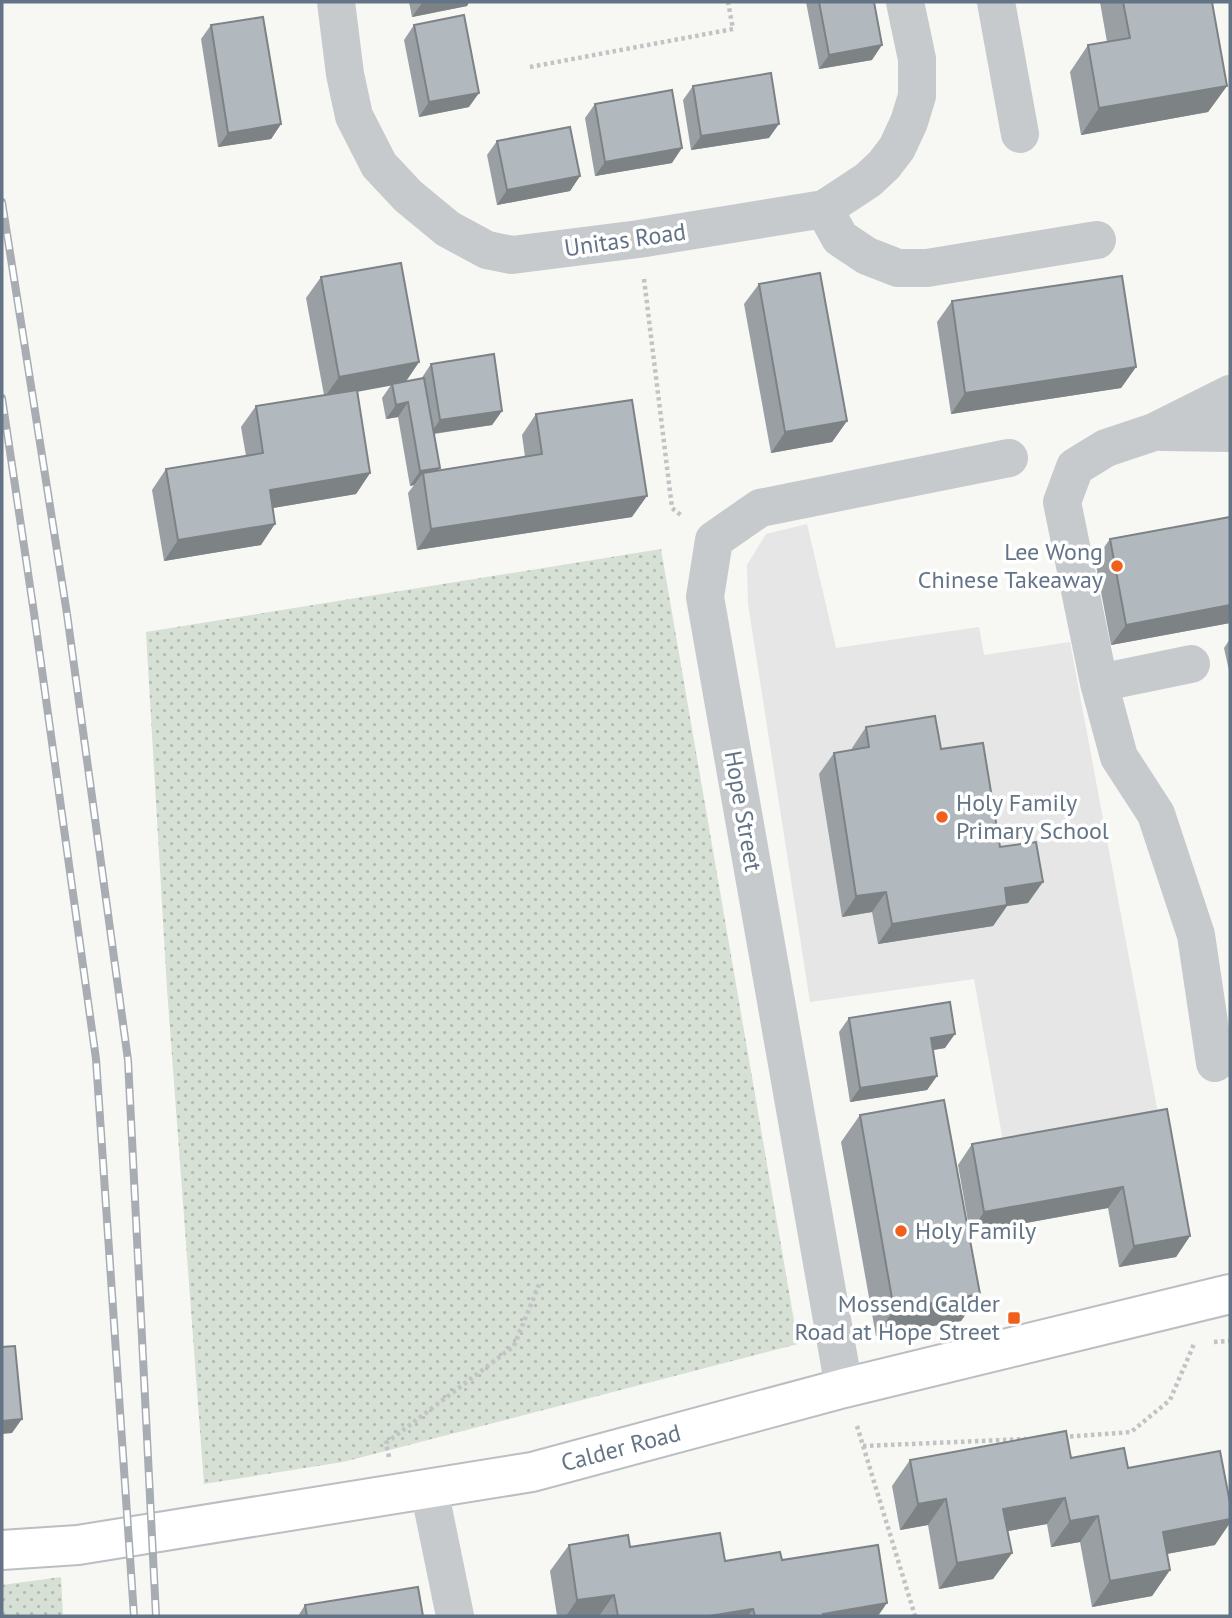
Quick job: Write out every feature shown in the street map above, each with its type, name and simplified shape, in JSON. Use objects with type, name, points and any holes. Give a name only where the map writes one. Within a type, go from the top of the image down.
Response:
[{"type":"main road","name":"Calder Road","points":[[2,1550],[78,1545],[532,1472],[845,1388],[1230,1294]]},
{"type":"street","name":"Unitas Road","points":[[336,2],[345,74],[354,116],[379,165],[401,188],[449,229],[487,250],[512,255],[639,239],[824,209],[868,180],[884,165],[897,148],[909,122],[917,96],[917,59],[905,2]]},
{"type":"street","points":[[996,2],[1020,134]]},
{"type":"street","points":[[824,209],[839,238],[867,256],[898,268],[927,268],[1097,240]]},
{"type":"street","points":[[1215,1063],[1196,935],[1156,814],[1119,757],[1099,683],[1062,502],[1075,467],[1106,448],[1154,432],[1230,394]]},
{"type":"street","points":[[1154,432],[1230,433]]},
{"type":"street","points":[[714,540],[760,508],[1009,458]]},
{"type":"street","name":"Hope Street","points":[[714,540],[705,597],[845,1388]]},
{"type":"street","points":[[1099,683],[1191,664]]},
{"type":"street","points":[[412,1492],[455,1616]]},
{"type":"path","points":[[530,67],[733,29],[728,2]]},
{"type":"path","points":[[639,239],[672,508],[714,540]]},
{"type":"path","points":[[412,1492],[386,1443],[514,1346],[540,1282]]},
{"type":"path","points":[[1054,1438],[1131,1432],[1170,1400],[1193,1344],[1230,1341]]},
{"type":"path","points":[[845,1388],[915,1616]]},
{"type":"path","points":[[863,1446],[1027,1439]]},
{"type":"shaded area","name":"Holy Family Primary School","points":[[807,524],[836,648],[979,627],[984,655],[1070,642],[1158,1113],[1003,1141],[974,979],[810,1002],[748,604],[747,565],[766,534]]},
{"type":"shaded area","points":[[661,549],[798,1344],[343,1462],[204,1484],[167,989],[146,632]]},
{"type":"shaded area","points":[[61,1577],[63,1616],[2,1616],[2,1585]]},
{"type":"building","points":[[819,2],[874,2],[882,45],[829,55]]},
{"type":"building","points":[[1123,2],[1212,2],[1227,86],[1099,108],[1088,45],[1130,38]]},
{"type":"building","points":[[464,15],[479,93],[429,102],[414,25]]},
{"type":"building","points":[[263,17],[281,124],[228,133],[211,25]]},
{"type":"building","points":[[771,73],[779,124],[701,136],[693,86]]},
{"type":"building","points":[[672,90],[682,148],[605,162],[595,104]]},
{"type":"building","points":[[570,127],[580,176],[507,190],[497,141]]},
{"type":"building","points":[[401,263],[419,362],[339,377],[321,277]]},
{"type":"building","points":[[820,273],[847,421],[785,432],[759,284]]},
{"type":"building","points":[[1122,276],[1136,367],[965,393],[952,301]]},
{"type":"building","points":[[494,354],[502,411],[440,420],[431,364]]},
{"type":"building","points":[[424,378],[440,468],[420,471],[408,402],[396,405],[392,384]]},
{"type":"building","points":[[357,390],[370,473],[270,490],[275,524],[178,540],[166,469],[263,453],[256,406]]},
{"type":"building","points":[[632,400],[647,496],[431,529],[423,473],[542,454],[536,414]]},
{"type":"building","points":[[1230,517],[1230,605],[1126,625],[1110,539]]},
{"type":"building","points":[[935,716],[941,749],[983,743],[1000,847],[1036,842],[1043,882],[1005,888],[1007,905],[892,924],[886,892],[856,896],[834,753],[869,747],[866,727]]},
{"type":"building","points":[[950,1002],[955,1034],[931,1038],[937,1076],[860,1088],[849,1018]]},
{"type":"building","name":"Holy Family","points":[[944,1100],[980,1294],[894,1310],[860,1115]]},
{"type":"building","points":[[1167,1109],[1190,1236],[1134,1246],[1123,1187],[984,1212],[972,1144]]},
{"type":"building","points":[[15,1346],[22,1419],[2,1421],[2,1347]]},
{"type":"building","points":[[1066,1431],[1071,1458],[1124,1448],[1128,1468],[1220,1451],[1230,1503],[1230,1519],[1163,1532],[1170,1570],[1110,1581],[1098,1516],[1070,1521],[1065,1498],[1003,1509],[1012,1553],[957,1563],[946,1499],[918,1504],[910,1460]]},
{"type":"building","points":[[720,1533],[725,1561],[780,1552],[782,1560],[878,1545],[887,1603],[823,1614],[824,1616],[755,1616],[753,1609],[709,1616],[618,1616],[614,1595],[577,1600],[569,1545],[628,1535],[630,1547]]},
{"type":"building","points":[[418,1587],[423,1616],[307,1616],[305,1605]]},
{"type":"railway","points":[[2,202],[67,614],[128,1060],[156,1616]]},
{"type":"railway","points":[[2,398],[96,1059],[134,1616]]},
{"type":"place","name":"Lee Wong Chinese Takeaway","points":[[1117,566]]},
{"type":"place","name":"Holy Family Primary School","points":[[942,817]]},
{"type":"place","name":"Holy Family","points":[[901,1231]]},
{"type":"place","name":"Mossend Calder Road at Hope Street","points":[[1014,1318]]}]
